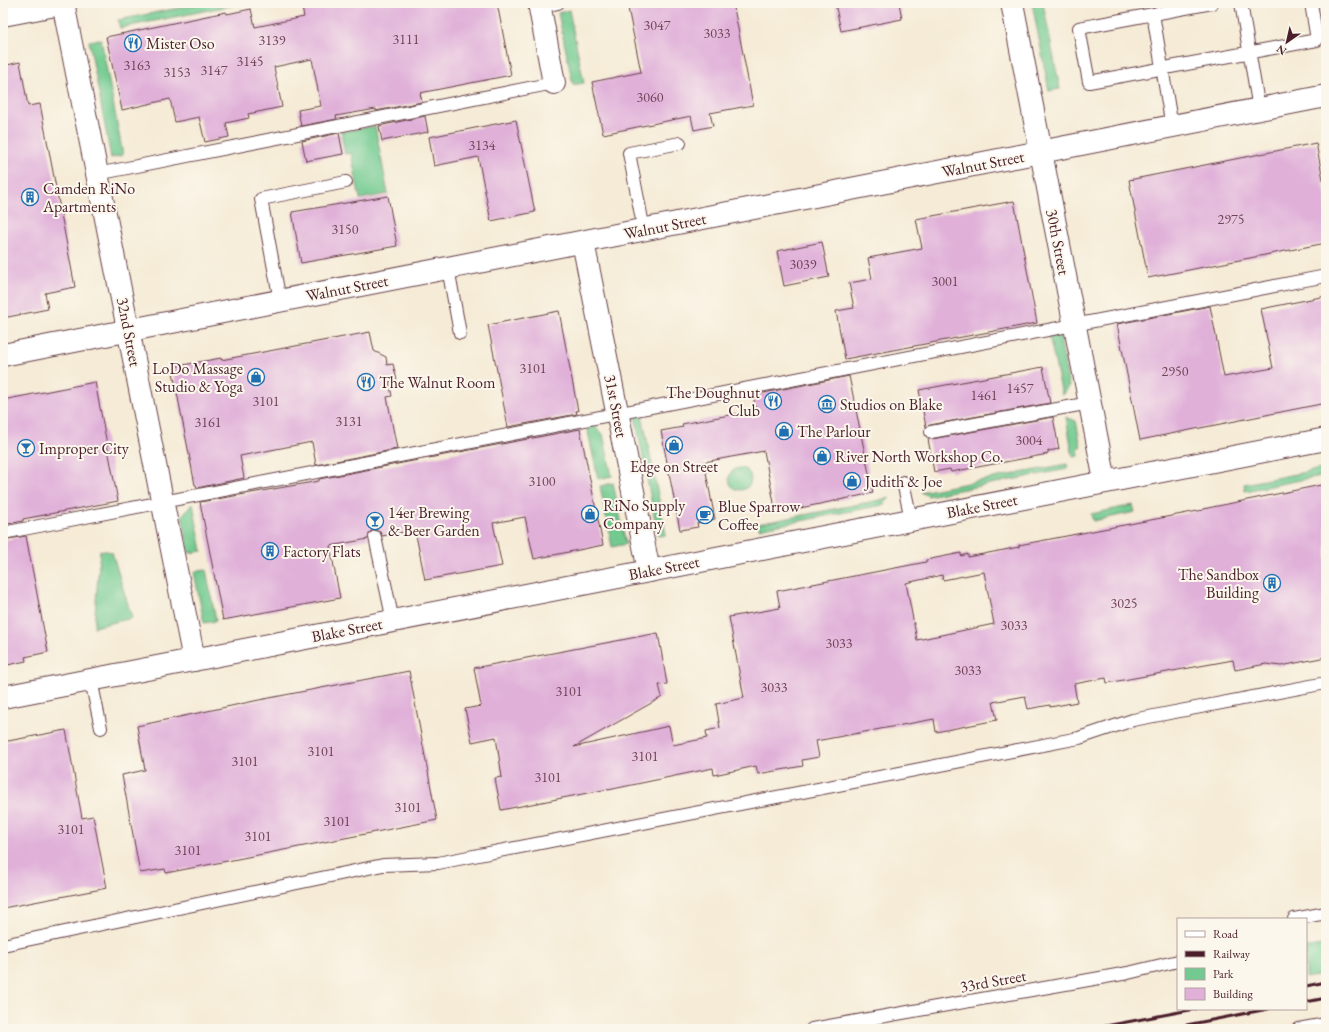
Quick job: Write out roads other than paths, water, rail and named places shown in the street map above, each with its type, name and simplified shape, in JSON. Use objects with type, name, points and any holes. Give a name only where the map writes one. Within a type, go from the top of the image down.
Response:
[{"type":"street","points":[[3,16],[64,3]]},
{"type":"street","name":"32nd Street","points":[[64,3],[194,660]]},
{"type":"street","name":"30th Street","points":[[1012,3],[1105,482]]},
{"type":"street","points":[[546,4],[554,83]]},
{"type":"street","name":"Walnut Street","points":[[3,355],[1326,96]]},
{"type":"street","name":"31st Street","points":[[583,242],[649,571]]},
{"type":"street","name":"Blake Street","points":[[3,697],[1326,439]]},
{"type":"lane","points":[[1212,3],[1079,28],[1089,82],[1317,40],[1310,3]]},
{"type":"lane","points":[[1241,3],[1259,110]]},
{"type":"lane","points":[[1153,14],[1172,127]]},
{"type":"lane","points":[[97,174],[554,83]]},
{"type":"lane","points":[[644,230],[629,153],[680,143]]},
{"type":"lane","points":[[280,301],[261,199],[346,182]]},
{"type":"lane","points":[[448,268],[460,333]]},
{"type":"lane","points":[[3,533],[1326,276]]},
{"type":"lane","points":[[931,432],[1090,402]]},
{"type":"lane","points":[[903,482],[911,520]]},
{"type":"lane","points":[[374,537],[393,621]]},
{"type":"lane","points":[[91,680],[101,728]]},
{"type":"lane","points":[[3,945],[383,865],[438,863],[1072,739],[1133,720],[1326,683]]},
{"type":"lane","points":[[1299,918],[1326,913]]},
{"type":"lane","name":"33rd Street","points":[[812,1029],[1128,973],[1177,961]]},
{"type":"lane","points":[[1298,1029],[1326,1024]]},
{"type":"railway","points":[[1307,986],[1326,982]]},
{"type":"railway","points":[[1307,1002],[1326,998]]},
{"type":"railway","points":[[1090,1029],[1190,1010]]},
{"type":"railway","points":[[1166,1029],[1263,1010]]},
{"type":"place","name":"Mister Oso","points":[[133,43]]},
{"type":"place","name":"Camden RiNo Apartments","points":[[30,197]]},
{"type":"place","name":"LoDo Massage Studio & Yoga","points":[[256,377]]},
{"type":"place","name":"The Walnut Room","points":[[366,382]]},
{"type":"place","name":"The Doughnut Club","points":[[773,401]]},
{"type":"place","name":"Studios on Blake","points":[[827,404]]},
{"type":"place","name":"The Parlour","points":[[784,431]]},
{"type":"place","name":"Edge on Street","points":[[674,445]]},
{"type":"place","name":"Improper City","points":[[26,448]]},
{"type":"place","name":"River North Workshop Co.","points":[[822,456]]},
{"type":"place","name":"Judith & Joe","points":[[852,481]]},
{"type":"place","name":"RiNo Supply Company","points":[[590,514]]},
{"type":"place","name":"Blue Sparrow Coffee","points":[[705,515]]},
{"type":"place","name":"14er Brewing & Beer Garden","points":[[375,521]]},
{"type":"place","name":"Factory Flats","points":[[270,551]]},
{"type":"place","name":"The Sandbox Building","points":[[1272,583]]}]
